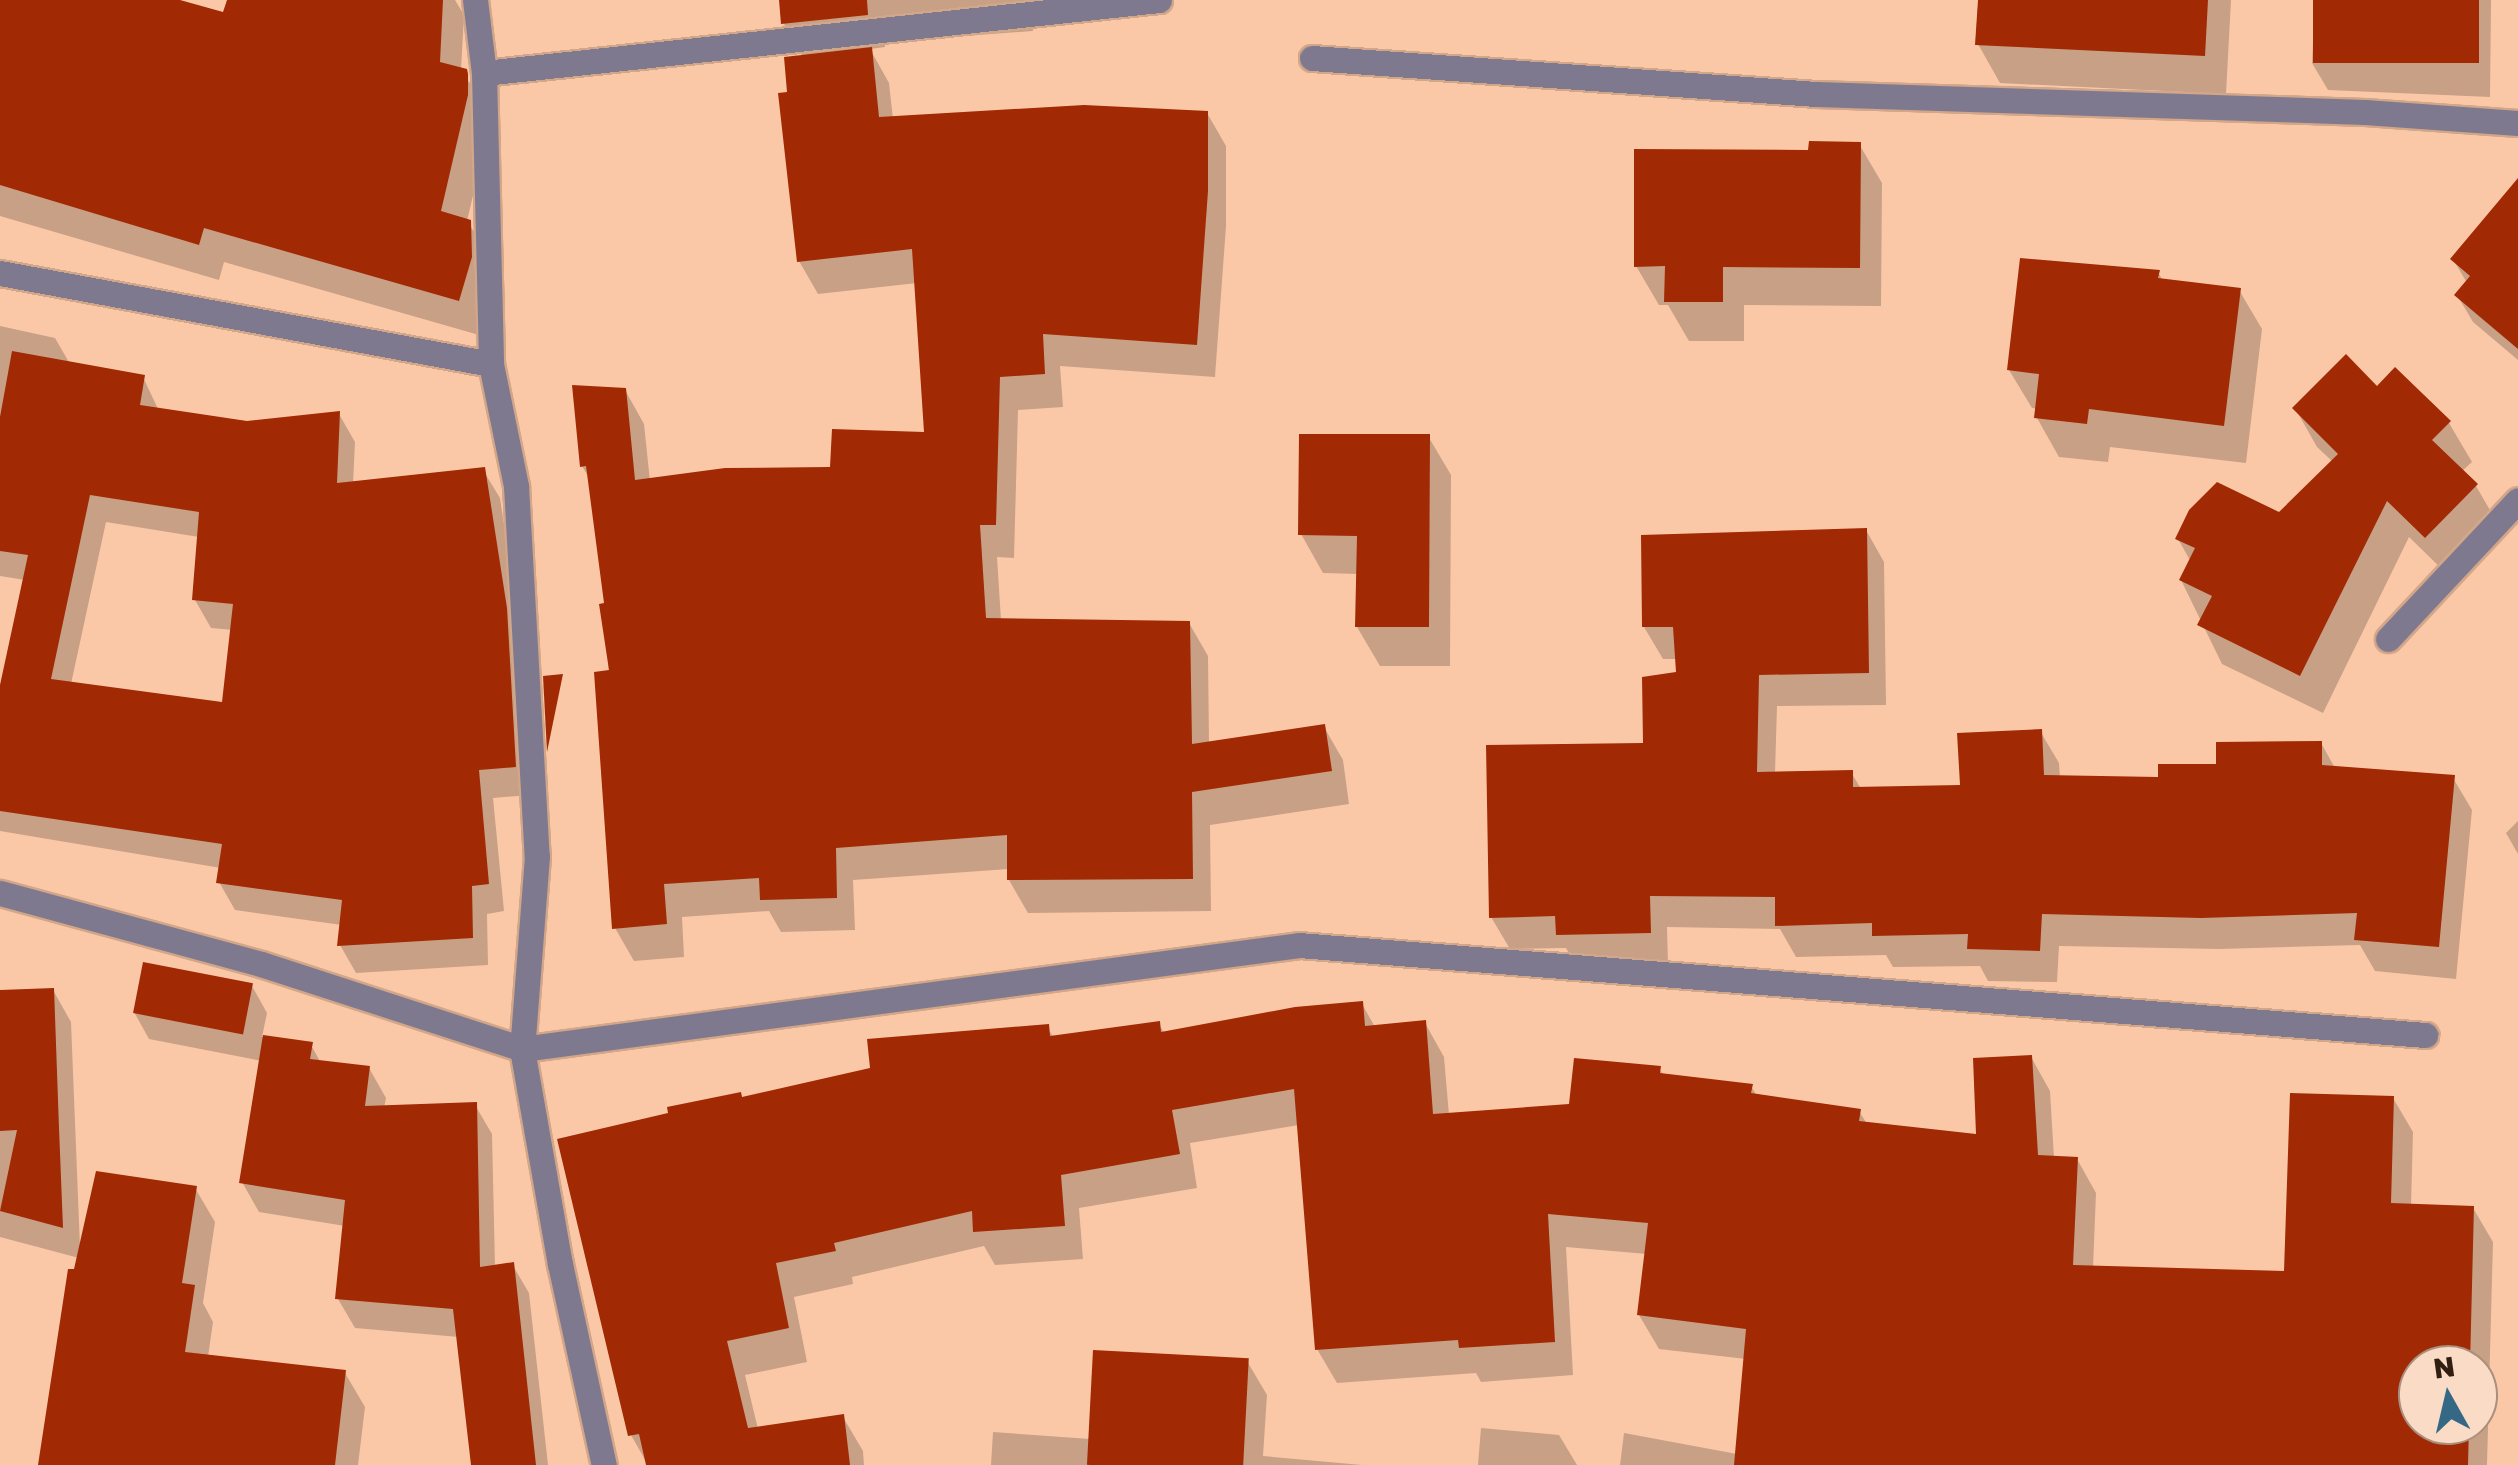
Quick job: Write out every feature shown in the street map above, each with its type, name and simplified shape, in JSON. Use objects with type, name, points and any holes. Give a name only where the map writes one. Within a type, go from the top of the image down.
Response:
[{"type":"street","points":[[475,0],[484,73],[491,364],[516,486],[538,856],[522,1049],[560,1264],[604,1465]]},
{"type":"street","points":[[484,73],[1160,0]]},
{"type":"street","points":[[1312,58],[1816,94],[2365,112],[2518,122]]},
{"type":"street","points":[[0,273],[491,364]]},
{"type":"street","points":[[2388,639],[2518,500]]},
{"type":"street","points":[[0,893],[260,964],[522,1049],[1299,945],[2425,1036]]},
{"type":"building","points":[[0,0],[180,0],[223,12],[227,0],[443,0],[440,62],[467,69],[468,74],[468,95],[441,211],[471,220],[472,257],[459,301],[204,228],[199,245],[0,185]]},
{"type":"building","points":[[779,0],[867,0],[868,15],[781,24]]},
{"type":"building","points":[[1978,0],[2208,0],[2205,56],[1975,45]]},
{"type":"building","points":[[2313,0],[2479,0],[2479,63],[2313,63]]},
{"type":"building","points":[[872,47],[879,117],[1084,105],[1208,111],[1208,191],[1197,345],[1043,334],[1045,374],[1000,377],[996,525],[980,525],[986,618],[1190,621],[1192,744],[1325,724],[1332,771],[1192,792],[1193,879],[1007,880],[1007,835],[836,848],[837,898],[760,900],[759,878],[664,884],[667,924],[612,929],[594,672],[609,670],[599,604],[604,603],[586,466],[580,467],[572,385],[626,388],[635,480],[725,468],[830,467],[832,429],[924,432],[912,249],[797,262],[778,93],[787,92],[784,57]]},
{"type":"building","points":[[1809,141],[1861,142],[1860,268],[1723,267],[1723,302],[1664,302],[1665,266],[1634,267],[1634,149],[1808,150]]},
{"type":"building","points":[[2518,178],[2518,349],[2454,295],[2470,276],[2450,259]]},
{"type":"building","points":[[2020,258],[2160,270],[2158,278],[2241,288],[2224,426],[2089,409],[2087,424],[2034,418],[2039,374],[2007,370]]},
{"type":"building","points":[[12,351],[145,375],[140,405],[247,421],[340,411],[337,483],[485,467],[507,608],[516,767],[479,770],[489,884],[472,886],[473,938],[337,946],[342,900],[216,883],[222,844],[0,811],[0,685],[28,555],[0,551],[0,417]],"holes":[[[90,495],[199,512],[192,600],[233,604],[222,702],[51,679]]]},
{"type":"building","points":[[2346,354],[2377,386],[2395,367],[2451,421],[2432,440],[2478,484],[2425,538],[2387,501],[2300,676],[2197,625],[2212,596],[2179,580],[2195,548],[2175,539],[2189,510],[2217,482],[2279,512],[2338,454],[2292,408]]},
{"type":"building","points":[[1299,434],[1430,434],[1429,627],[1355,627],[1357,536],[1298,535]]},
{"type":"building","points":[[1867,528],[1869,673],[1759,675],[1757,772],[1853,770],[1853,787],[1960,785],[1957,733],[2042,729],[2044,775],[2158,777],[2158,764],[2216,764],[2216,742],[2322,741],[2322,765],[2455,775],[2439,947],[2354,940],[2357,913],[2201,918],[2042,914],[2040,951],[1967,949],[1968,934],[1872,936],[1872,923],[1775,926],[1775,897],[1650,896],[1651,933],[1556,935],[1555,916],[1489,918],[1486,745],[1643,743],[1642,677],[1676,672],[1673,627],[1642,627],[1641,535]]},
{"type":"building","points":[[563,674],[547,752],[543,676]]},
{"type":"building","points":[[143,962],[253,983],[243,1034],[133,1013]]},
{"type":"building","points":[[54,988],[63,1228],[0,1211],[17,1130],[0,1131],[0,990]]},
{"type":"building","points":[[1363,1001],[1365,1026],[1426,1020],[1433,1114],[1569,1104],[1574,1058],[1661,1066],[1660,1073],[1753,1084],[1751,1093],[1861,1109],[1859,1121],[1976,1134],[1973,1058],[2032,1055],[2038,1155],[2078,1157],[2073,1265],[2284,1271],[2290,1093],[2394,1096],[2391,1203],[2474,1206],[2471,1345],[2398,1345],[2398,1445],[2468,1445],[2468,1465],[1734,1465],[1746,1329],[1637,1315],[1648,1223],[1548,1214],[1555,1342],[1459,1348],[1458,1340],[1315,1350],[1294,1089],[1172,1110],[1180,1154],[1061,1175],[1065,1226],[973,1232],[972,1211],[834,1243],[836,1251],[776,1263],[789,1328],[727,1341],[748,1428],[844,1414],[850,1465],[646,1465],[639,1434],[628,1436],[557,1139],[668,1113],[667,1107],[741,1092],[742,1097],[870,1068],[867,1039],[1049,1024],[1050,1036],[1160,1021],[1161,1032],[1295,1007]]},
{"type":"building","points":[[263,1035],[313,1042],[310,1059],[370,1066],[365,1106],[477,1102],[480,1267],[514,1262],[536,1465],[471,1465],[453,1309],[335,1299],[345,1200],[239,1183]]},
{"type":"building","points":[[96,1171],[197,1186],[182,1283],[195,1285],[185,1352],[346,1370],[335,1465],[38,1465],[68,1269],[74,1269]]},
{"type":"building","points":[[1093,1350],[1249,1358],[1243,1465],[1087,1465]]}]
